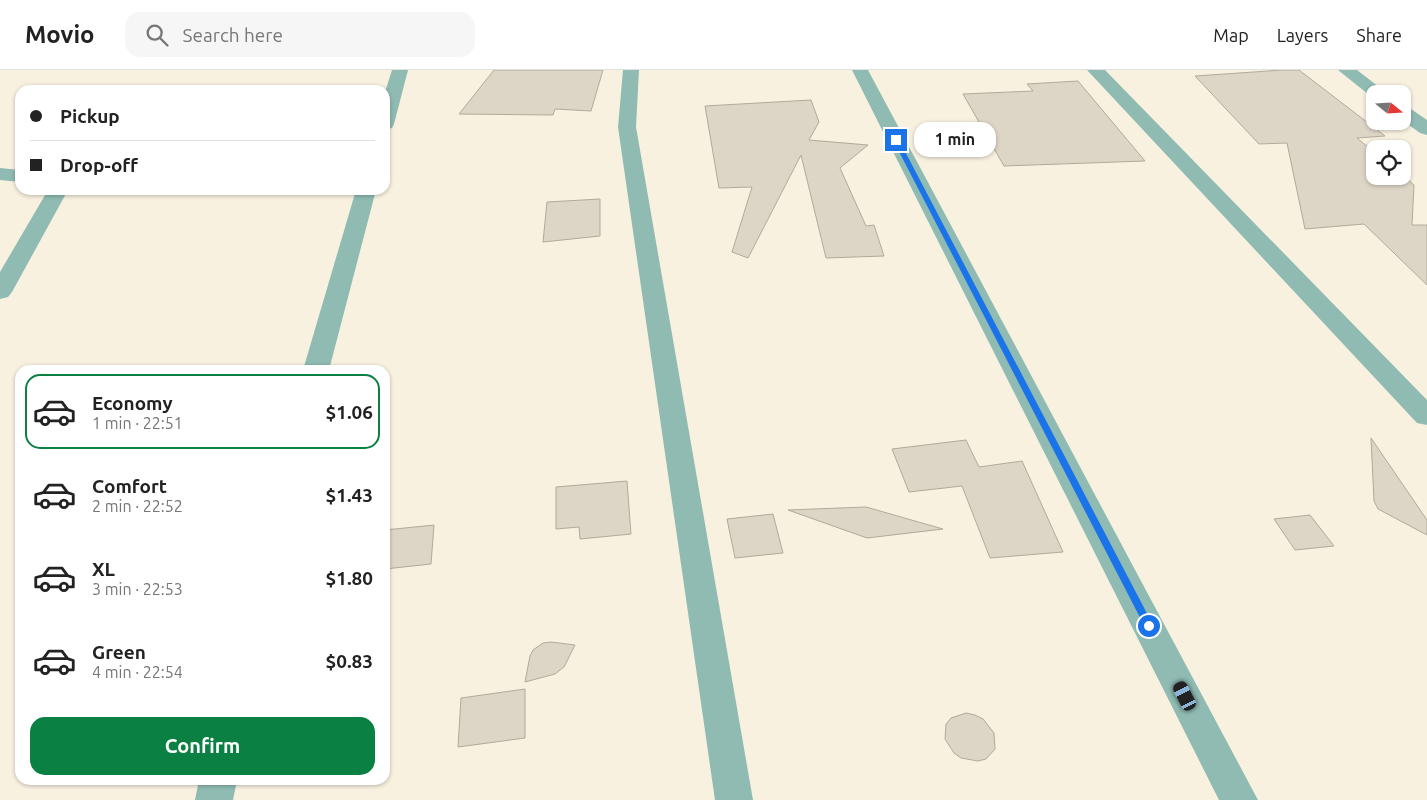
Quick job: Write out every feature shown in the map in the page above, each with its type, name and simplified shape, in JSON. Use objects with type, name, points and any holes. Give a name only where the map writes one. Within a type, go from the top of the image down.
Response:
[{"type":"street","points":[[390,91],[400,70]]},
{"type":"street","points":[[631,70],[627,127],[734,800]]},
{"type":"street","points":[[860,70],[1239,800]]},
{"type":"street","points":[[1095,70],[1427,416]]},
{"type":"street","points":[[1346,70],[1367,85]]},
{"type":"street","points":[[1411,117],[1427,129]]},
{"type":"street","points":[[0,174],[15,176]]},
{"type":"street","points":[[0,292],[55,195]]},
{"type":"street","points":[[317,365],[365,195]]},
{"type":"street","points":[[214,800],[217,785]]},
{"type":"building","points":[[494,70],[603,70],[591,111],[555,109],[553,115],[459,114]]},
{"type":"building","points":[[1299,70],[1366,121],[1366,130],[1377,130],[1385,136],[1357,138],[1366,146],[1366,185],[1411,185],[1411,182],[1414,185],[1412,225],[1427,225],[1427,285],[1364,224],[1305,229],[1287,143],[1259,144],[1195,76]]},
{"type":"building","points":[[1078,81],[1145,161],[1004,166],[963,94],[1033,91],[1027,84]]},
{"type":"building","points":[[811,100],[819,122],[809,140],[868,145],[840,168],[866,226],[874,225],[884,256],[826,258],[801,155],[748,258],[732,252],[752,187],[719,188],[705,106]]},
{"type":"building","points":[[600,199],[600,236],[543,242],[547,202]]},
{"type":"building","points":[[1371,438],[1427,520],[1427,535],[1378,509],[1374,501]]},
{"type":"building","points":[[966,440],[979,467],[1022,461],[1063,552],[990,558],[962,486],[909,492],[892,449]]},
{"type":"building","points":[[627,481],[631,534],[580,539],[579,527],[556,529],[556,487]]},
{"type":"building","points":[[866,507],[943,529],[867,538],[788,510]]},
{"type":"building","points":[[773,514],[783,553],[735,558],[727,519]]},
{"type":"building","points":[[1310,515],[1334,546],[1295,550],[1274,519]]},
{"type":"building","points":[[434,525],[431,564],[390,568],[390,529]]},
{"type":"building","points":[[543,643],[575,645],[564,667],[555,674],[525,682],[533,650]]},
{"type":"building","points":[[525,689],[525,738],[458,747],[461,698]]},
{"type":"building","points":[[966,713],[983,719],[994,733],[995,749],[986,759],[978,761],[961,758],[954,753],[945,739],[946,724],[951,718]]},
{"type":"route","points":[[896,140],[1149,626]]}]
